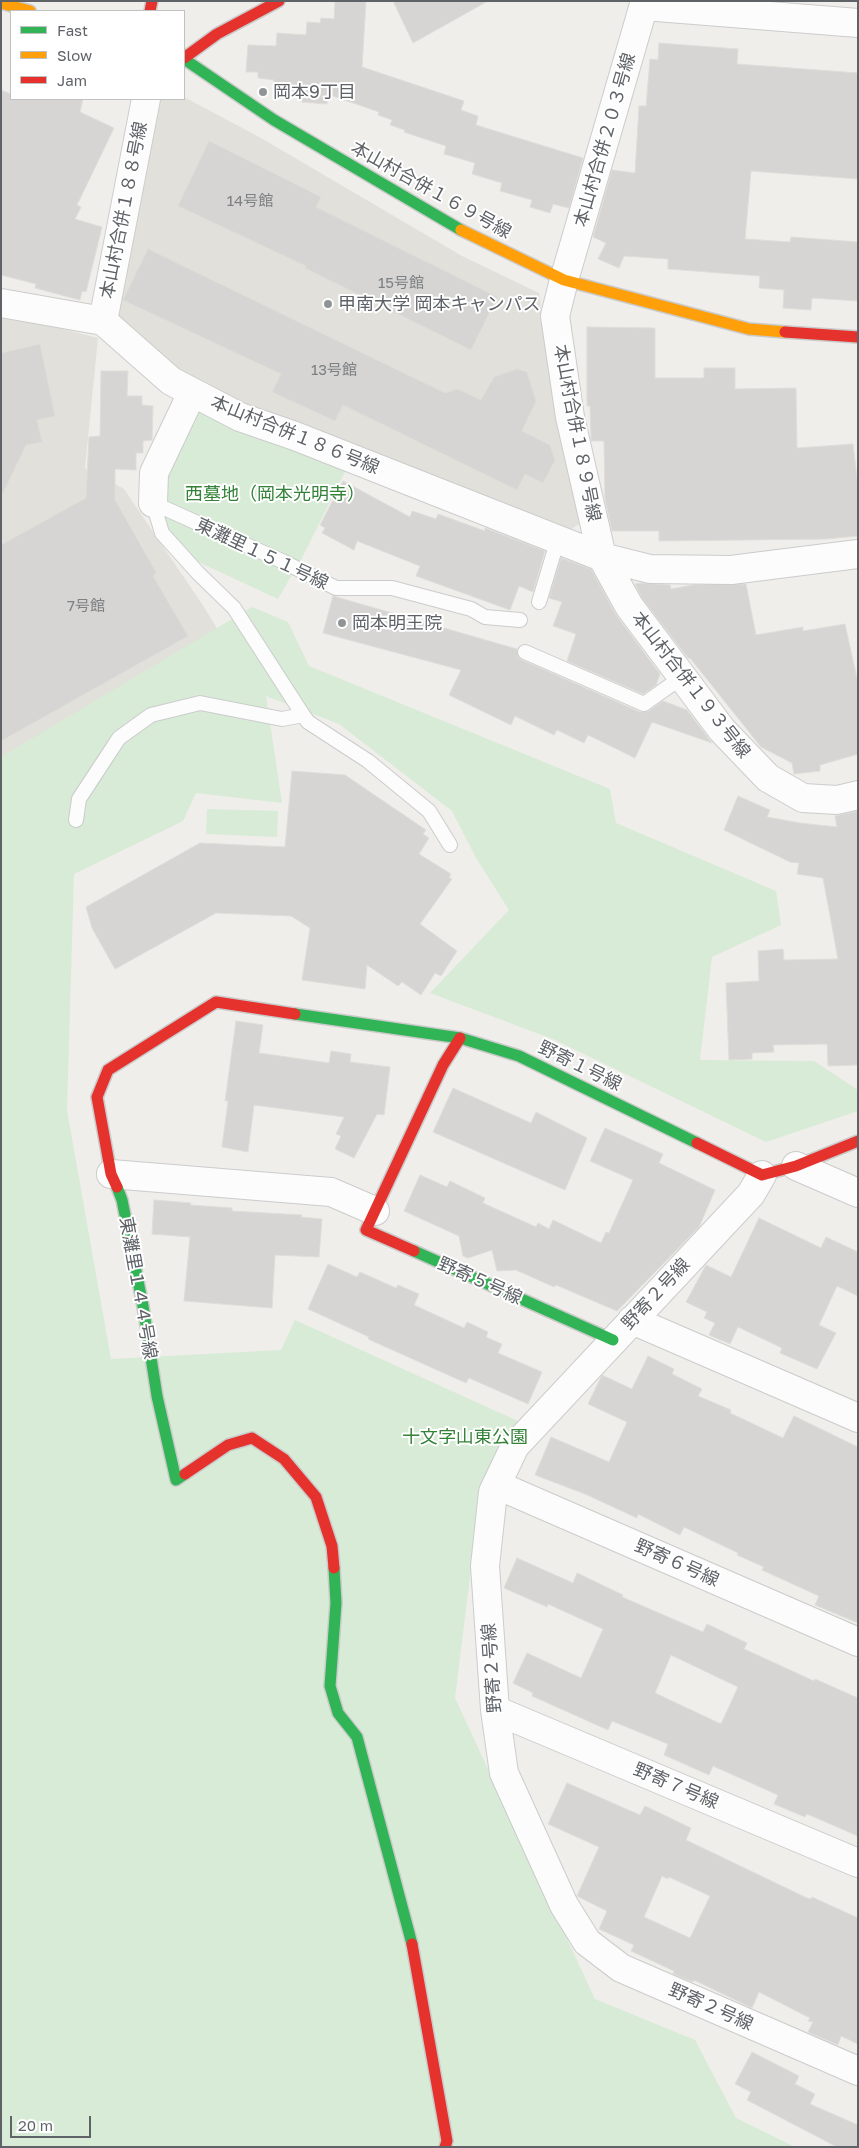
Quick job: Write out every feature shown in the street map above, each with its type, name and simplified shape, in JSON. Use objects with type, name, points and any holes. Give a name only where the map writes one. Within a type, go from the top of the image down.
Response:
[{"type":"street","points":[[185,57],[217,34],[279,1]]},
{"type":"street","points":[[1,3],[26,10]]},
{"type":"street","points":[[645,4],[858,23]]},
{"type":"street","name":"本山村合併２０３号線","points":[[564,280],[645,4]]},
{"type":"street","name":"本山村合併１６９号線","points":[[185,59],[274,120],[454,226],[564,280],[749,330],[858,337]]},
{"type":"street","name":"本山村合併１８８号線","points":[[103,321],[146,100]]},
{"type":"street","name":"本山村合併１８９号線","points":[[564,280],[555,316],[556,325],[570,417],[602,557]]},
{"type":"street","points":[[1,303],[103,321]]},
{"type":"street","name":"本山村合併１８６号線","points":[[103,321],[164,375],[240,417],[295,436],[602,557],[650,569],[731,570],[858,554]]},
{"type":"street","points":[[153,503],[154,473],[192,392]]},
{"type":"street","name":"本山村合併１９３号線","points":[[602,557],[629,606],[682,677],[722,730],[768,778],[803,798],[837,800],[858,795]]},
{"type":"street","name":"野寄１号線","points":[[97,1098],[108,1070],[216,1002],[460,1038],[520,1056],[762,1175]]},
{"type":"street","points":[[111,1174],[331,1192],[375,1212],[443,1065],[460,1038]]},
{"type":"street","name":"東灘里１４４号線","points":[[97,1098],[111,1174],[122,1200],[143,1306],[157,1396],[176,1480],[228,1445],[252,1438],[284,1459],[316,1497],[332,1546],[336,1603],[330,1686],[338,1713],[357,1737],[410,1934],[447,2140],[445,2147]]},
{"type":"street","points":[[762,1175],[796,1166],[858,1140]]},
{"type":"street","points":[[796,1166],[858,1193]]},
{"type":"street","name":"野寄２号線","points":[[762,1175],[750,1194],[515,1446],[493,1492],[485,1566],[495,1710],[504,1773],[564,1905],[587,1942],[621,1968],[858,2071]]},
{"type":"street","name":"野寄５号線","points":[[375,1212],[366,1230],[613,1340]]},
{"type":"street","points":[[632,1320],[858,1418]]},
{"type":"street","name":"野寄６号線","points":[[497,1485],[858,1642]]},
{"type":"street","name":"野寄７号線","points":[[495,1710],[858,1862]]},
{"type":"lane","name":"東灘里１５１号線","points":[[153,503],[284,562],[336,588],[392,588],[471,609],[485,617],[520,620]]},
{"type":"lane","points":[[153,503],[162,533],[198,573],[234,608],[308,722],[368,761],[428,811],[450,846]]},
{"type":"lane","points":[[539,602],[558,539]]},
{"type":"lane","points":[[525,652],[644,704],[682,677]]},
{"type":"lane","points":[[76,820],[79,799],[119,738],[151,715],[200,702],[282,719],[303,715]]},
{"type":"shaded area","name":"甲南大学 岡本キャンパス","points":[[185,98],[261,138],[462,256],[539,293],[551,380],[579,524],[567,532],[229,401],[159,359],[113,316],[160,100],[185,100]]},
{"type":"shaded area","points":[[1,313],[98,338],[85,468],[124,489],[202,604],[265,707],[1,762]]},
{"type":"green space","name":"西墓地（岡本光明寺）","points":[[195,405],[347,468],[300,562],[161,500],[161,472]]},
{"type":"green space","points":[[165,515],[293,573],[278,599],[190,558],[168,530]]},
{"type":"green space","name":"十文字山東公園","points":[[252,607],[288,622],[309,666],[610,789],[616,823],[776,891],[781,925],[712,957],[700,1060],[814,1061],[858,1090],[858,1111],[766,1142],[555,1040],[430,993],[509,910],[476,858],[452,811],[339,724],[266,696],[282,803],[196,793],[183,821],[74,874],[67,1110],[111,1359],[281,1350],[295,1320],[520,1422],[481,1488],[455,1698],[595,1999],[695,2040],[736,2118],[795,2147],[1,2147],[1,757]]},
{"type":"green space","points":[[207,809],[278,811],[277,837],[206,834]]},
{"type":"building","points":[[335,1],[366,1],[362,67],[464,101],[461,110],[478,116],[476,125],[583,158],[569,208],[553,204],[550,213],[530,207],[532,200],[500,191],[502,183],[472,174],[475,163],[444,154],[446,146],[404,132],[405,130],[390,125],[392,120],[378,115],[379,112],[327,94],[327,104],[302,102],[302,91],[274,89],[274,80],[258,78],[258,72],[246,72],[248,45],[276,46],[277,33],[306,35],[307,22],[320,23],[321,18],[334,19]]},
{"type":"building","points":[[393,1],[488,1],[413,43]]},
{"type":"building","points":[[659,43],[738,49],[737,64],[858,73],[858,179],[751,171],[745,239],[790,242],[791,237],[858,242],[858,301],[812,298],[811,310],[783,308],[784,290],[759,288],[760,276],[668,269],[668,259],[624,256],[619,268],[598,259],[606,243],[593,237],[612,170],[635,173],[639,106],[646,106],[650,59],[658,60]]},
{"type":"building","points":[[1,90],[10,94],[10,100],[83,100],[80,112],[114,128],[77,205],[81,207],[75,219],[102,227],[86,292],[82,291],[80,300],[35,288],[36,284],[1,275]]},
{"type":"building","points":[[209,141],[321,197],[316,207],[497,297],[471,350],[305,268],[306,266],[178,206]]},
{"type":"building","points":[[148,249],[445,393],[457,389],[481,400],[494,377],[517,369],[527,372],[536,401],[522,431],[550,445],[555,460],[543,483],[525,474],[517,490],[343,405],[335,421],[272,392],[281,374],[123,300]]},
{"type":"building","points":[[587,327],[655,328],[655,378],[704,378],[704,368],[735,368],[735,389],[796,388],[797,448],[853,444],[858,487],[858,536],[826,539],[659,541],[659,531],[612,531],[605,499],[604,441],[591,441],[590,406],[587,406]]},
{"type":"building","points":[[40,344],[55,416],[37,420],[42,442],[26,445],[1,497],[1,353]]},
{"type":"building","points":[[101,371],[128,371],[127,396],[142,396],[142,405],[153,406],[152,440],[143,441],[143,453],[136,453],[136,470],[115,469],[115,500],[156,572],[153,576],[188,636],[1,741],[1,545],[86,498],[89,437],[100,436]]},
{"type":"building","points":[[343,481],[410,517],[412,511],[436,519],[438,514],[485,531],[485,528],[545,551],[533,592],[519,586],[510,610],[416,576],[420,566],[357,541],[354,550],[322,533],[325,528],[320,525]]},
{"type":"building","points":[[561,558],[591,569],[616,615],[660,674],[656,685],[643,694],[567,661],[576,634],[553,626],[562,602],[549,598]]},
{"type":"building","points":[[635,584],[670,585],[671,589],[693,585],[746,584],[756,635],[803,627],[803,631],[845,624],[858,683],[858,754],[820,765],[820,771],[794,774],[792,763],[761,747],[690,658],[688,658],[642,598]]},
{"type":"building","points":[[333,596],[517,649],[518,657],[522,660],[640,712],[649,711],[663,701],[687,710],[712,743],[652,722],[635,758],[588,735],[584,743],[557,730],[554,735],[515,716],[511,725],[449,695],[461,670],[323,633]]},
{"type":"building","points":[[292,771],[345,775],[426,830],[423,834],[429,838],[419,854],[451,874],[449,878],[452,879],[420,924],[457,951],[441,976],[435,973],[421,995],[402,982],[398,986],[367,965],[365,989],[302,980],[310,928],[291,916],[216,913],[115,969],[92,928],[86,907],[200,843],[285,847]]},
{"type":"building","points":[[738,796],[770,810],[767,817],[800,823],[837,827],[835,816],[858,811],[858,1065],[828,1066],[827,1044],[773,1045],[774,1052],[752,1053],[752,1059],[729,1060],[726,983],[759,981],[758,951],[783,949],[784,960],[838,959],[823,878],[797,874],[799,863],[790,862],[724,830]]},
{"type":"building","points":[[236,1021],[263,1025],[259,1053],[329,1063],[331,1051],[351,1054],[350,1062],[390,1067],[384,1115],[377,1114],[354,1158],[335,1149],[341,1136],[336,1134],[344,1117],[254,1105],[248,1152],[222,1147],[228,1101],[225,1101]]},
{"type":"building","points":[[453,1088],[531,1123],[536,1112],[587,1138],[565,1190],[433,1132]]},
{"type":"building","points":[[605,1128],[663,1154],[659,1163],[715,1190],[699,1227],[617,1311],[516,1270],[497,1271],[492,1250],[468,1258],[463,1256],[459,1236],[404,1211],[420,1175],[447,1187],[450,1181],[485,1198],[483,1203],[536,1227],[538,1223],[549,1229],[553,1220],[601,1243],[606,1232],[609,1233],[633,1180],[590,1161]]},
{"type":"building","points":[[154,1200],[232,1208],[232,1211],[302,1215],[301,1217],[322,1219],[319,1257],[275,1255],[272,1308],[184,1301],[190,1237],[152,1234]]},
{"type":"building","points":[[759,1218],[821,1248],[826,1237],[858,1252],[858,1296],[837,1286],[819,1325],[836,1333],[817,1369],[780,1353],[782,1348],[738,1327],[730,1344],[709,1335],[715,1323],[704,1318],[707,1312],[686,1302],[706,1265],[731,1277]]},
{"type":"building","points":[[328,1264],[357,1277],[360,1272],[396,1288],[398,1285],[419,1294],[414,1305],[464,1328],[467,1322],[488,1332],[486,1337],[502,1344],[498,1353],[542,1372],[528,1404],[469,1378],[466,1383],[368,1339],[369,1337],[308,1309]]},
{"type":"building","points":[[648,1356],[674,1369],[672,1374],[702,1389],[698,1396],[731,1410],[730,1413],[783,1438],[794,1416],[858,1447],[858,1623],[815,1605],[819,1596],[762,1570],[764,1567],[684,1527],[680,1535],[638,1514],[637,1518],[585,1494],[535,1475],[551,1437],[609,1462],[627,1422],[588,1404],[602,1375],[632,1389]]},
{"type":"building","points":[[517,1558],[573,1583],[577,1573],[623,1595],[622,1597],[703,1632],[707,1624],[747,1643],[744,1649],[814,1681],[815,1679],[858,1698],[858,1836],[807,1814],[805,1817],[774,1804],[778,1795],[713,1766],[709,1775],[664,1755],[668,1744],[612,1721],[608,1730],[532,1696],[533,1693],[513,1683],[527,1653],[581,1678],[603,1629],[548,1604],[547,1607],[504,1588]],"holes":[[[671,1655],[738,1687],[721,1724],[655,1693]]]},
{"type":"building","points":[[567,1783],[640,1815],[645,1806],[691,1828],[686,1840],[807,1898],[811,1899],[812,1897],[858,1918],[858,2044],[841,2036],[838,2045],[808,2032],[813,2022],[808,2021],[810,2018],[759,1992],[752,2008],[694,1980],[693,1982],[673,1974],[674,1971],[631,1951],[634,1945],[599,1929],[607,1911],[577,1896],[599,1847],[548,1824]],"holes":[[[662,1876],[668,1879],[669,1877],[710,1896],[690,1938],[644,1917]]]},
{"type":"building","points":[[752,2052],[799,2076],[795,2084],[815,2094],[810,2104],[858,2125],[858,2147],[837,2147],[747,2100],[751,2092],[735,2084]]},
{"type":"traffic: fast","points":[[185,60],[274,120],[461,230]]},
{"type":"traffic: fast","points":[[295,1014],[460,1038],[519,1056],[697,1143]]},
{"type":"traffic: fast","points":[[117,1187],[122,1200],[143,1306],[157,1396],[176,1480],[185,1474]]},
{"type":"traffic: fast","points":[[414,1251],[613,1340]]},
{"type":"traffic: fast","points":[[334,1568],[336,1603],[330,1686],[338,1713],[357,1737],[412,1944]]},
{"type":"traffic: slow","points":[[1,3],[26,10]]},
{"type":"traffic: slow","points":[[461,230],[564,280],[749,329],[785,332]]},
{"type":"traffic: jam","points":[[150,10],[152,1]]},
{"type":"traffic: jam","points":[[185,57],[217,34],[279,1]]},
{"type":"traffic: jam","points":[[785,332],[858,337]]},
{"type":"traffic: jam","points":[[117,1187],[111,1174],[97,1097],[108,1070],[216,1002],[295,1014]]},
{"type":"traffic: jam","points":[[414,1251],[366,1230],[443,1065],[460,1038]]},
{"type":"traffic: jam","points":[[697,1143],[762,1175],[796,1166],[858,1141]]},
{"type":"traffic: jam","points":[[185,1474],[228,1445],[252,1438],[284,1459],[316,1497],[332,1546],[334,1568]]},
{"type":"traffic: jam","points":[[412,1944],[447,2141],[445,2147]]},
{"type":"place","name":"岡本9丁目","points":[[263,92]]},
{"type":"place","name":"甲南大学 岡本キャンパス","points":[[328,304]]},
{"type":"place","name":"岡本明王院","points":[[342,623]]}]
